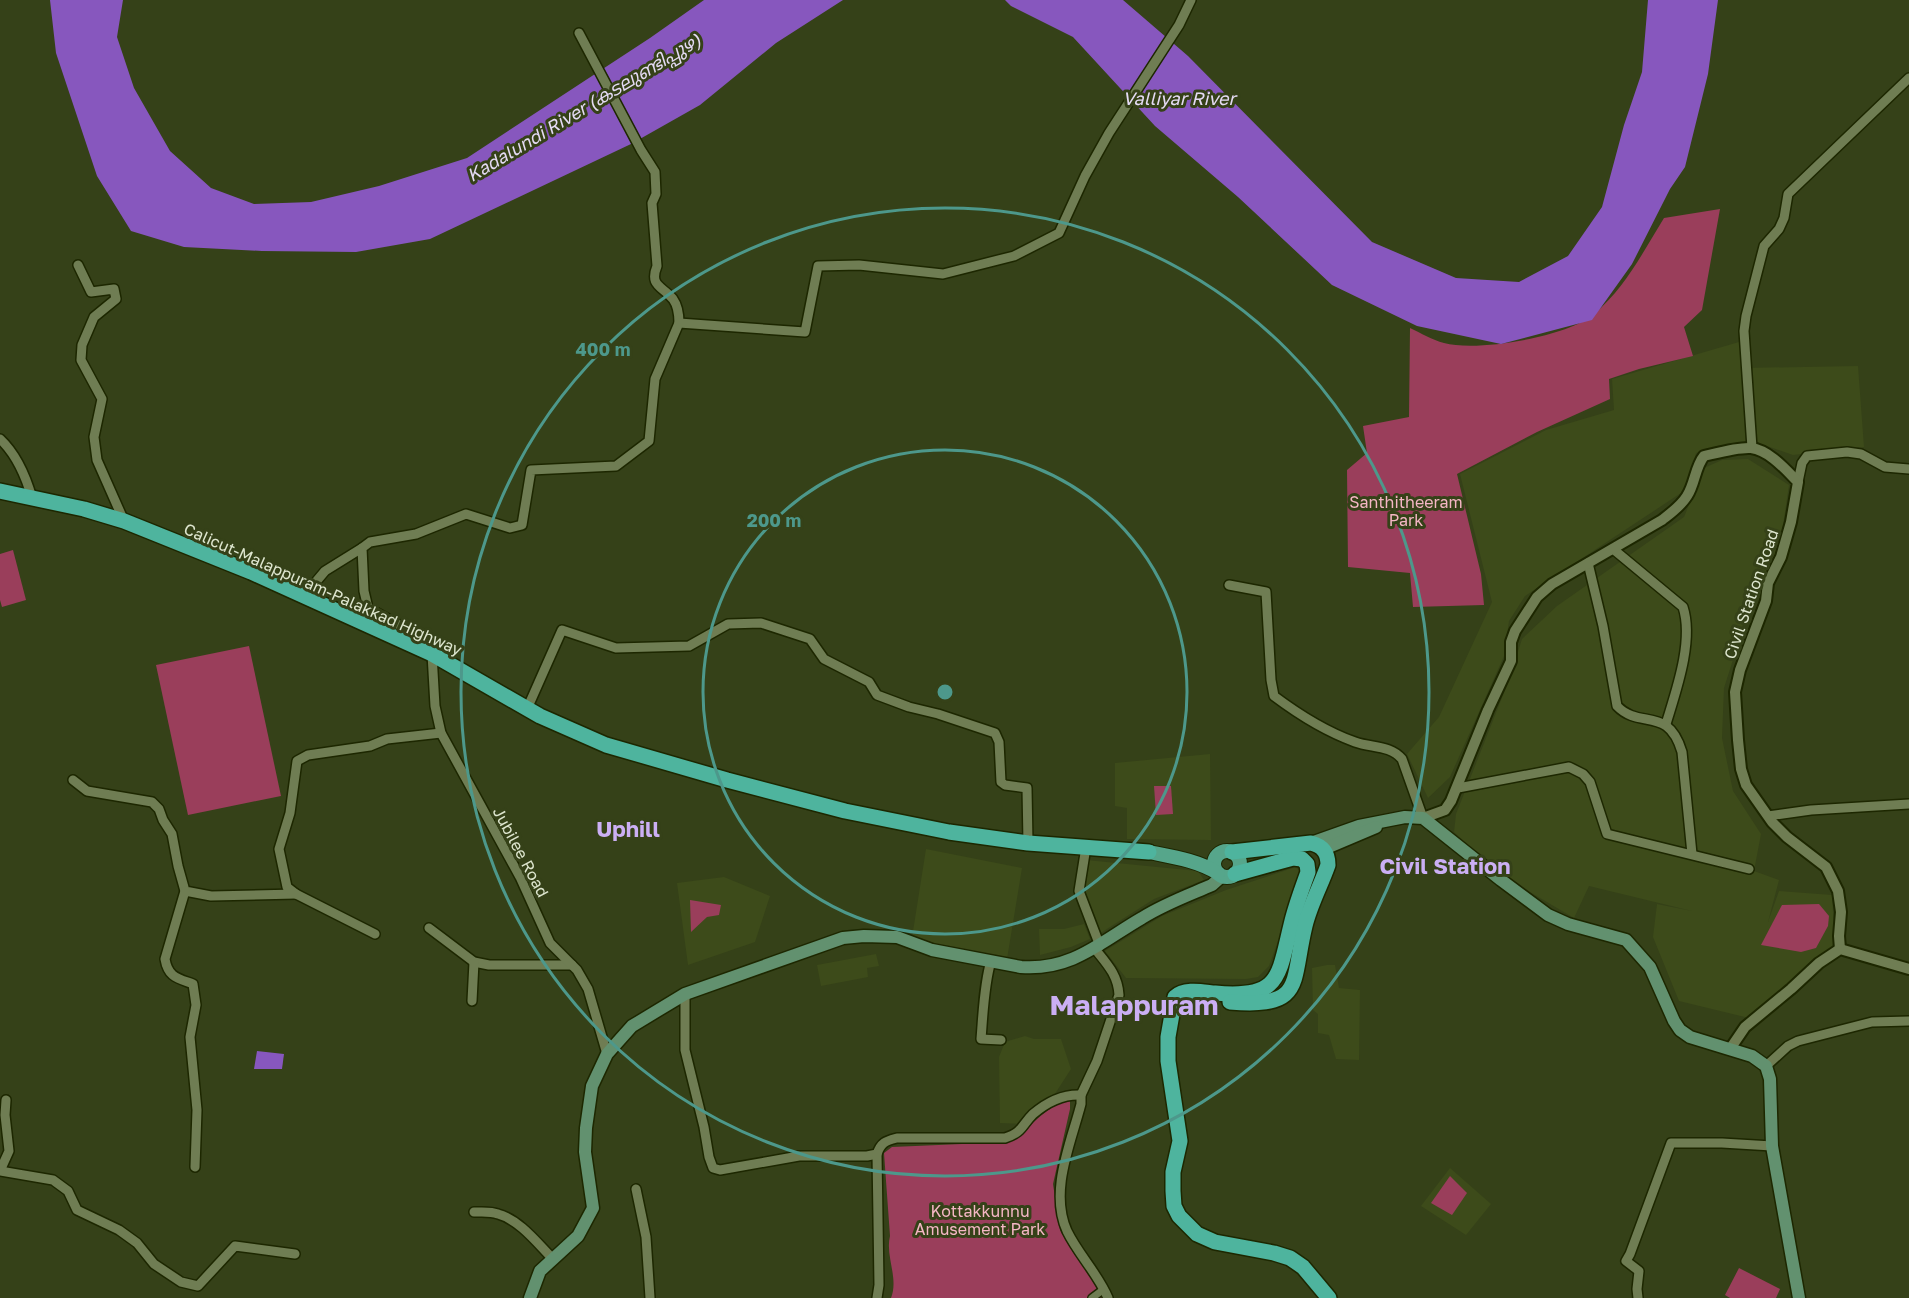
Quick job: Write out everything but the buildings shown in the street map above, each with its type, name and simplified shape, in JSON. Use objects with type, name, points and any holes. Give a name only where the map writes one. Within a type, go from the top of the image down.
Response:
[{"type":"highway","name":"Calicut-Malappuram-Palakkad Highway","points":[[0,491],[84,509],[124,521],[251,572],[432,654],[540,716],[606,745],[845,812],[949,832],[1028,843],[1149,852]]},
{"type":"highway","name":"Calicut-Malappuram-Palakkad Highway","points":[[1225,853],[1318,846]]},
{"type":"highway","points":[[1172,1009],[1181,999],[1195,998],[1262,1004],[1279,1000],[1288,991],[1295,977],[1305,924],[1328,865],[1328,857],[1318,846]]},
{"type":"highway","points":[[1225,874],[1293,858],[1302,859],[1307,864],[1308,872],[1291,922],[1283,963],[1278,975],[1266,988],[1234,995],[1189,992],[1179,993],[1175,997],[1168,1037],[1168,1061],[1180,1141],[1173,1172],[1174,1206],[1179,1216],[1197,1234],[1215,1242],[1290,1258],[1303,1267],[1329,1298]]},
{"type":"main road","points":[[1318,846],[1359,826],[1405,817],[1423,818],[1548,915],[1568,924],[1626,940],[1650,967],[1680,1030],[1690,1037],[1752,1056],[1766,1066],[1770,1079],[1772,1146],[1799,1298]]},
{"type":"main road","name":"Calicut-Malappuram-Palakkad Highway","points":[[1149,852],[1225,853]]},
{"type":"main road","name":"Calicut-Malappuram-Palakkad Highway","points":[[1149,852],[1185,858],[1225,874]]},
{"type":"main road","points":[[530,1298],[540,1271],[578,1236],[593,1208],[585,1152],[592,1086],[607,1054],[632,1026],[685,994],[843,938],[897,937],[932,950],[1033,968],[1070,960],[1097,947],[1141,918],[1212,885],[1225,874],[1238,871],[1239,862],[1236,855],[1225,853],[1214,863],[1225,874]]},
{"type":"street","points":[[679,323],[805,332],[818,266],[859,266],[943,274],[1014,256],[1059,233],[1085,176],[1109,133],[1179,25],[1191,0]]},
{"type":"street","points":[[304,596],[325,571],[370,542],[416,534],[466,514],[510,528],[522,525],[531,470],[616,466],[649,441],[655,379],[679,323],[678,308],[673,299],[656,284],[653,275],[657,266],[652,203],[657,185],[655,172],[579,33]]},
{"type":"street","points":[[1752,448],[1744,331],[1764,246],[1779,229],[1784,218],[1788,194],[1909,78]]},
{"type":"street","points":[[78,265],[91,292],[114,289],[116,299],[94,317],[82,345],[81,360],[102,399],[94,437],[97,460],[124,521]]},
{"type":"street","points":[[0,439],[6,444],[26,478],[32,498]]},
{"type":"street","points":[[1229,585],[1266,592],[1274,696],[1300,714],[1339,735],[1357,743],[1390,749],[1397,753],[1402,759],[1423,818],[1445,810],[1458,788],[1488,710],[1511,661],[1511,642],[1515,631],[1537,597],[1552,584],[1662,520],[1687,497],[1704,456],[1752,448],[1772,459],[1798,482],[1802,463],[1807,456],[1846,452],[1861,454],[1885,467],[1909,469]]},
{"type":"street","name":"Civil Station Road","points":[[1798,482],[1791,522],[1781,557],[1768,583],[1766,602],[1740,670],[1735,692],[1740,769],[1746,784],[1768,816],[1787,837],[1826,867],[1838,891],[1841,912],[1840,949]]},
{"type":"street","points":[[362,548],[364,591],[368,608],[425,639],[432,654]]},
{"type":"street","points":[[1613,549],[1683,607],[1687,620],[1685,649],[1665,724]]},
{"type":"street","points":[[1588,563],[1603,626],[1617,706],[1624,714],[1665,724],[1678,737],[1682,752],[1692,854]]},
{"type":"street","points":[[527,709],[562,630],[616,648],[689,646],[728,624],[761,623],[810,639],[824,659],[869,682],[877,695],[995,733],[999,742],[999,779],[1001,783],[1027,789],[1028,843]]},
{"type":"street","name":"Jubilee Road","points":[[432,654],[435,706],[441,733],[520,878],[550,943],[577,970],[588,989],[607,1054]]},
{"type":"street","points":[[375,934],[296,894],[287,887],[279,849],[290,813],[297,761],[308,755],[370,746],[387,739],[441,733]]},
{"type":"street","points":[[1458,788],[1569,767],[1583,774],[1590,782],[1607,834],[1749,869]]},
{"type":"street","points":[[73,780],[87,791],[152,802],[159,809],[172,834],[184,891],[165,959],[167,969],[172,975],[193,984],[194,989],[196,1005],[190,1037],[197,1110],[195,1167]]},
{"type":"street","points":[[1768,816],[1811,810],[1909,804]]},
{"type":"street","points":[[1086,847],[1079,891],[1097,947],[1115,973],[1119,986],[1119,995],[1097,1061],[1081,1095],[1081,1104],[1060,1188],[1062,1212],[1068,1231],[1106,1294],[1092,1298]]},
{"type":"street","points":[[184,891],[211,896],[296,894]]},
{"type":"street","points":[[429,928],[474,962],[489,965],[572,964]]},
{"type":"street","points":[[1730,1049],[1745,1027],[1819,963],[1840,949],[1909,969]]},
{"type":"street","points":[[991,961],[987,976],[981,1039],[1001,1040]]},
{"type":"street","points":[[472,1001],[474,962]]},
{"type":"street","points":[[685,994],[685,1050],[713,1168],[720,1170],[799,1156],[877,1154]]},
{"type":"street","points":[[1766,1066],[1788,1046],[1798,1041],[1872,1022],[1909,1021]]},
{"type":"street","points":[[877,1298],[879,1285],[877,1154],[884,1142],[897,1138],[1005,1138],[1017,1134],[1034,1114],[1061,1096],[1081,1095]]},
{"type":"street","points":[[6,1100],[5,1115],[9,1151],[0,1171],[52,1180],[68,1191],[77,1210],[119,1230],[137,1243],[154,1264],[181,1282],[198,1286],[202,1284],[235,1246],[295,1254]]},
{"type":"street","points":[[1638,1298],[1639,1271],[1626,1261],[1671,1143],[1772,1146]]},
{"type":"street","points":[[636,1189],[646,1237],[650,1298]]},
{"type":"street","points":[[474,1212],[498,1214],[512,1221],[529,1234],[553,1259]]},
{"type":"shaded area","points":[[1739,342],[1744,368],[1858,366],[1864,447],[1793,455],[1764,445],[1718,446],[1696,453],[1687,487],[1681,493],[1525,596],[1509,621],[1504,656],[1450,777],[1428,798],[1407,754],[1439,717],[1492,602],[1460,474],[1546,430],[1614,410],[1612,379]]},
{"type":"shaded area","points":[[1748,459],[1789,485],[1780,545],[1752,600],[1724,688],[1722,738],[1733,791],[1761,834],[1754,871],[1779,880],[1768,922],[1779,891],[1832,895],[1835,947],[1749,1018],[1679,1001],[1653,937],[1657,904],[1692,911],[1589,886],[1574,918],[1530,892],[1482,858],[1454,832],[1456,814],[1509,680],[1522,639],[1557,606],[1684,517],[1704,468],[1722,460]]},
{"type":"shaded area","points":[[1210,754],[1211,840],[1127,839],[1127,808],[1115,806],[1115,763]]},
{"type":"shaded area","points":[[926,849],[1022,868],[1007,959],[911,944]]},
{"type":"shaded area","points":[[1086,860],[1198,871],[1204,880],[1154,899],[1099,934],[1082,886]]},
{"type":"shaded area","points":[[1296,867],[1301,873],[1300,880],[1269,966],[1258,977],[1246,979],[1126,978],[1105,951],[1162,916],[1226,890]]},
{"type":"shaded area","points":[[724,877],[770,896],[755,942],[688,965],[677,883]]},
{"type":"shaded area","points":[[1084,924],[1090,939],[1071,947],[1040,955],[1039,929],[1064,929]]},
{"type":"shaded area","points":[[876,954],[879,966],[867,968],[868,977],[821,986],[817,965]]},
{"type":"shaded area","points":[[1335,965],[1339,988],[1360,990],[1359,1060],[1336,1059],[1329,1035],[1318,1033],[1318,1014],[1313,1010],[1312,968]]},
{"type":"shaded area","points":[[1025,1036],[1034,1039],[1061,1039],[1071,1069],[1051,1100],[1022,1124],[1000,1123],[999,1057],[1005,1042]]},
{"type":"shaded area","points":[[1450,1168],[1491,1204],[1466,1235],[1421,1206]]},
{"type":"green space","name":"Santhitheeram Park","points":[[1720,209],[1702,310],[1684,327],[1693,356],[1609,379],[1610,399],[1537,432],[1457,474],[1481,574],[1484,605],[1413,607],[1410,573],[1348,567],[1347,470],[1367,453],[1363,426],[1409,417],[1410,328],[1444,343],[1478,346],[1544,336],[1564,330],[1594,314],[1615,293],[1633,269],[1664,218]]},
{"type":"green space","points":[[13,550],[26,600],[2,607],[0,554]]},
{"type":"green space","points":[[249,646],[281,796],[188,815],[156,665]]},
{"type":"green space","points":[[1154,786],[1171,786],[1173,814],[1156,815]]},
{"type":"green space","points":[[690,900],[721,905],[719,915],[707,917],[691,932]]},
{"type":"green space","points":[[1819,904],[1829,916],[1828,926],[1816,948],[1801,952],[1761,945],[1782,905]]},
{"type":"green space","name":"Kottakkunnu Amusement Park","points":[[1070,1100],[1053,1184],[1060,1230],[1106,1298],[891,1298],[894,1283],[889,1251],[884,1153],[892,1147],[1008,1142],[1045,1112]]},
{"type":"green space","points":[[1450,1176],[1467,1193],[1452,1215],[1431,1203]]},
{"type":"green space","points":[[1739,1268],[1780,1289],[1776,1298],[1730,1298],[1725,1295]]},
{"type":"water","name":"Kadalundi River (കടലുണ്ടിപ്പുഴ)","points":[[50,0],[123,0],[117,37],[134,88],[170,151],[211,188],[254,204],[311,202],[379,186],[467,158],[704,0],[843,0],[776,43],[700,105],[631,144],[430,239],[356,252],[184,247],[131,231],[97,176],[56,53]]},
{"type":"water","name":"Valliyar River","points":[[1005,0],[1123,0],[1188,56],[1372,242],[1456,278],[1519,282],[1568,256],[1602,207],[1624,125],[1642,72],[1648,0],[1718,0],[1708,74],[1685,167],[1670,189],[1632,264],[1592,320],[1501,344],[1417,326],[1332,285],[1238,197],[1155,126],[1073,37],[1011,6]]},
{"type":"water","points":[[257,1051],[284,1054],[282,1069],[254,1069]]},
{"type":"district","name":"Uphill","points":[[628,829]]},
{"type":"district","name":"Civil Station","points":[[1445,866]]},
{"type":"district","name":"Malappuram","points":[[1134,1005]]}]
